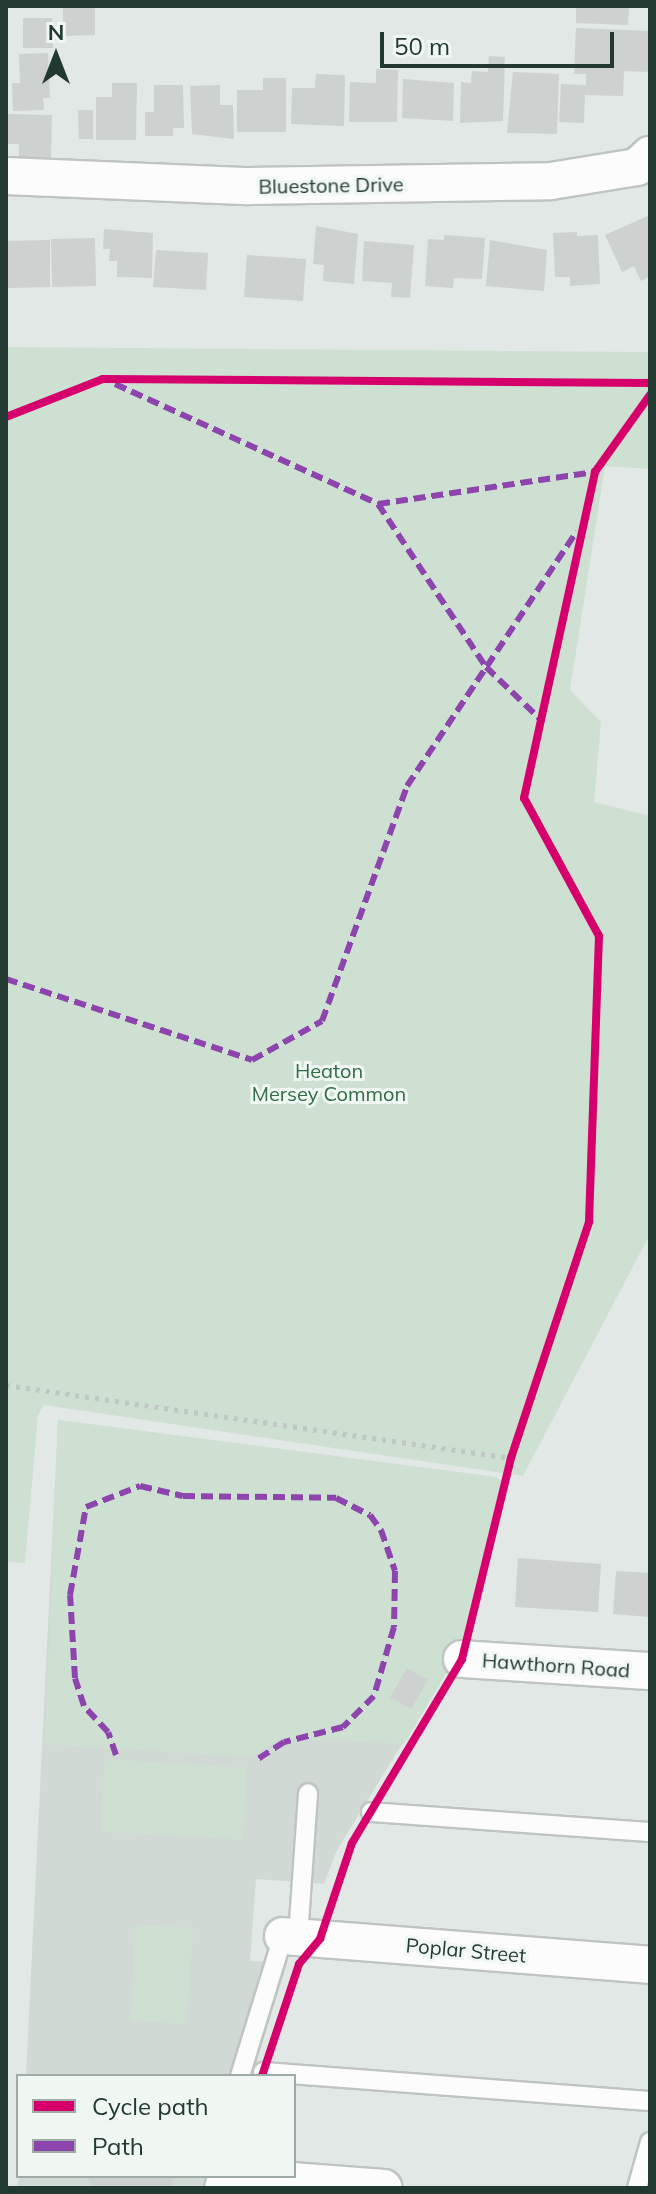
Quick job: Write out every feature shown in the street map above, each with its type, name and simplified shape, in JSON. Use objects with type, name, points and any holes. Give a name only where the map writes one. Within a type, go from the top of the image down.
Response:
[{"type":"street","name":"Bluestone Drive","points":[[6,176],[249,186],[551,181],[637,167],[650,155]]},
{"type":"street","name":"Hawthorn Road","points":[[462,1659],[650,1671]]},
{"type":"street","name":"Poplar Street","points":[[291,1936],[650,1965]]},
{"type":"street","points":[[223,2180],[384,2188]]},
{"type":"lane","points":[[241,2074],[291,1936],[308,1793]]},
{"type":"lane","points":[[371,1812],[650,1832]]},
{"type":"lane","points":[[263,2072],[290,2074]]},
{"type":"lane","points":[[296,2074],[650,2101]]},
{"type":"lane","points":[[637,2188],[650,2142]]},
{"type":"path","points":[[6,1385],[511,1458]]},
{"type":"path","points":[[507,1474],[516,1443]]},
{"type":"shaded area","points":[[58,1420],[495,1477],[506,1483],[469,1635],[337,1850],[324,1884],[256,1879],[250,1961],[287,1963],[253,2074],[26,2074]]},
{"type":"shaded area","points":[[19,2178],[228,2178],[225,2188],[16,2188]]},
{"type":"green space","name":"Heaton Mersey Common","points":[[6,347],[650,352],[650,469],[605,466],[570,690],[601,722],[594,802],[650,816],[650,1234],[523,1476],[44,1405],[38,1415],[25,1563],[6,1561]]},
{"type":"green space","points":[[58,1420],[495,1477],[506,1483],[469,1635],[404,1744],[280,1738],[251,1757],[45,1744]]},
{"type":"green space","points":[[105,1759],[247,1768],[243,1840],[101,1831]]},
{"type":"green space","points":[[136,1925],[193,1928],[187,2024],[130,2021]]},
{"type":"building","points":[[63,6],[95,6],[95,35],[63,36]]},
{"type":"building","points":[[576,6],[629,6],[628,25],[576,23]]},
{"type":"building","points":[[23,18],[52,18],[53,48],[23,48]]},
{"type":"building","points":[[576,28],[650,31],[650,72],[624,71],[623,96],[585,95],[584,123],[559,122],[561,84],[586,85],[586,74],[574,74]]},
{"type":"building","points":[[48,53],[50,98],[43,98],[44,110],[13,111],[12,83],[20,83],[19,54]]},
{"type":"building","points":[[489,56],[505,57],[503,121],[460,123],[461,82],[471,83],[472,71],[488,72]]},
{"type":"building","points":[[376,69],[398,70],[397,122],[349,122],[350,82],[376,83]]},
{"type":"building","points":[[513,72],[559,74],[557,134],[507,133]]},
{"type":"building","points":[[316,74],[345,75],[344,126],[291,124],[292,88],[315,88]]},
{"type":"building","points":[[263,78],[286,78],[286,132],[237,132],[237,90],[263,90]]},
{"type":"building","points":[[403,79],[454,83],[453,121],[402,118]]},
{"type":"building","points":[[112,83],[137,83],[136,140],[96,140],[96,97],[112,97]]},
{"type":"building","points":[[154,85],[183,85],[184,128],[173,128],[173,136],[145,136],[145,112],[154,112]]},
{"type":"building","points":[[220,85],[220,105],[233,105],[234,139],[192,134],[190,86]]},
{"type":"building","points":[[78,110],[93,110],[93,139],[79,139]]},
{"type":"building","points":[[6,114],[52,115],[51,158],[19,157],[19,144],[6,144]]},
{"type":"building","points":[[650,215],[650,276],[641,281],[634,266],[622,272],[605,235]]},
{"type":"building","points":[[316,226],[358,234],[354,284],[323,281],[324,265],[313,264]]},
{"type":"building","points":[[104,229],[153,233],[152,278],[117,277],[117,261],[109,261],[110,249],[103,249]]},
{"type":"building","points":[[577,232],[577,236],[598,235],[600,284],[570,286],[570,277],[555,277],[553,233]]},
{"type":"building","points":[[444,235],[485,238],[482,279],[454,278],[453,288],[425,286],[428,239],[444,240]]},
{"type":"building","points":[[95,238],[96,286],[52,287],[51,239]]},
{"type":"building","points":[[50,240],[50,287],[7,288],[6,241]]},
{"type":"building","points":[[490,240],[547,250],[544,291],[486,286]]},
{"type":"building","points":[[364,241],[414,245],[410,298],[391,297],[392,283],[362,281]]},
{"type":"building","points":[[156,250],[208,253],[206,290],[153,287]]},
{"type":"building","points":[[247,255],[306,259],[303,301],[244,297]]},
{"type":"building","points":[[518,1558],[601,1564],[598,1612],[515,1607]]},
{"type":"building","points":[[616,1571],[650,1573],[650,1617],[613,1614]]},
{"type":"building","points":[[407,1668],[428,1680],[411,1709],[390,1697]]},
{"type":"building","points":[[86,2178],[172,2178],[170,2188],[90,2188],[91,2182]]},
{"type":"marked path","points":[[115,384],[378,504],[595,472]]},
{"type":"marked path","points":[[378,504],[486,667],[541,720]]},
{"type":"marked path","points":[[6,979],[252,1060],[322,1021],[407,786],[577,531]]},
{"type":"marked path","points":[[116,1755],[108,1732],[84,1706],[75,1678],[70,1595],[86,1507],[140,1486],[183,1496],[336,1498],[370,1515],[381,1530],[395,1571],[394,1627],[374,1696],[343,1727],[284,1742],[256,1760]]},
{"type":"cycle path","points":[[6,417],[103,379],[650,383]]},
{"type":"cycle path","points":[[263,2074],[299,1964],[320,1939],[352,1843],[462,1659],[511,1458],[589,1222],[599,936],[524,798],[595,472],[650,395]]}]
